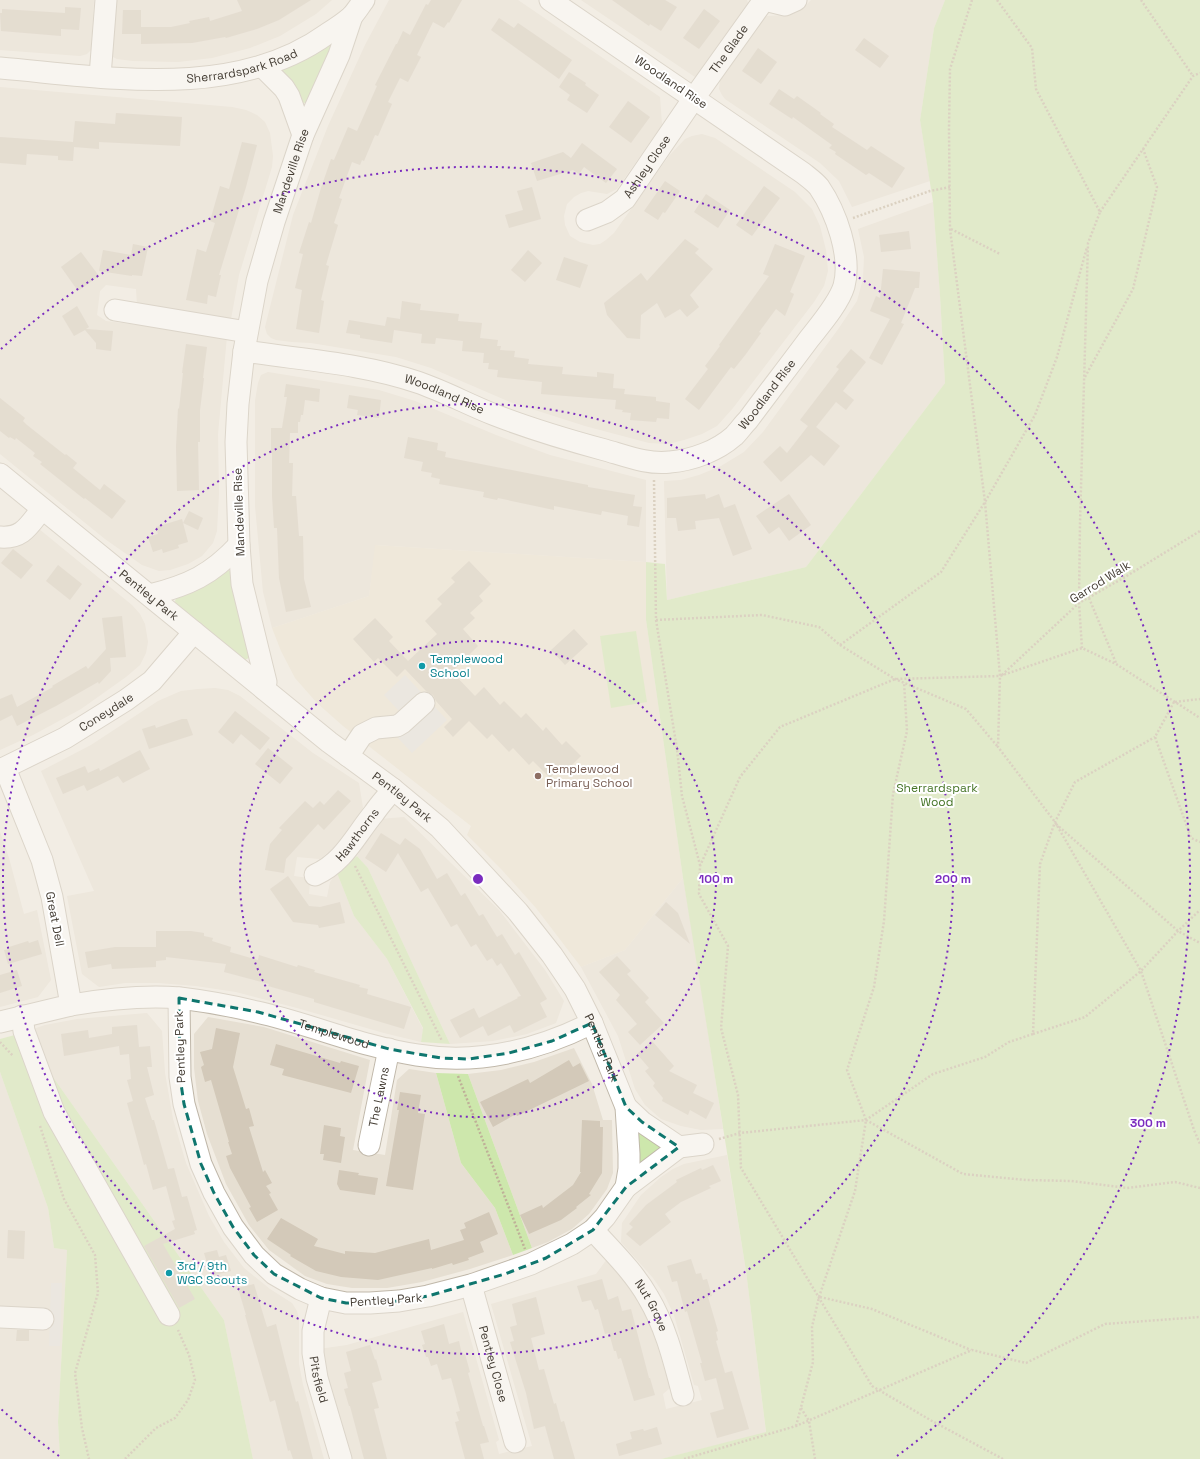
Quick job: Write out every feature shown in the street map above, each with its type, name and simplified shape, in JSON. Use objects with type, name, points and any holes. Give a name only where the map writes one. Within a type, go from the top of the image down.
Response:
[{"type":"street","points":[[100,76],[106,0]]},
{"type":"street","name":"Sherrardspark Road","points":[[0,68],[159,80],[193,79],[227,74],[283,60],[300,51],[320,39],[352,16],[364,0]]},
{"type":"street","name":"Woodland Rise","points":[[246,341],[387,373],[418,382],[450,394],[494,415],[562,438],[653,462],[684,460],[715,449],[733,436],[748,420],[831,310],[844,287],[847,268],[845,252],[837,223],[818,186],[803,173],[550,0]]},
{"type":"street","name":"The Glade","points":[[694,98],[764,0],[785,5],[796,0]]},
{"type":"street","name":"Mandeville Rise","points":[[264,689],[266,682],[242,584],[239,546],[236,442],[238,404],[246,341],[257,281],[274,222],[303,135],[339,55],[352,16]]},
{"type":"street","points":[[262,66],[284,88],[289,96],[303,135]]},
{"type":"street","name":"Ashley Close","points":[[587,220],[607,212],[625,199],[694,98]]},
{"type":"street","points":[[115,310],[246,341]]},
{"type":"street","name":"Pentley Park","points":[[0,474],[329,742],[393,789],[440,828],[518,912],[552,955],[571,983],[592,1022],[626,1107],[629,1154],[629,1169],[626,1187],[605,1218],[592,1230],[572,1244],[546,1258],[505,1274],[471,1285],[428,1296],[399,1301],[346,1303],[321,1298],[300,1289],[274,1274],[254,1256],[233,1227],[214,1193],[201,1164],[184,1104],[180,1077],[179,998]]},
{"type":"street","points":[[0,537],[17,536],[24,532],[42,509]]},
{"type":"street","points":[[150,595],[196,580],[213,570],[239,546]]},
{"type":"street","name":"Coneydale","points":[[3,769],[65,738],[126,700],[152,681],[194,632]]},
{"type":"street","points":[[348,756],[362,735],[376,728],[397,726],[424,703]]},
{"type":"street","name":"Great Dell","points":[[3,769],[42,860],[52,897],[71,1005]]},
{"type":"street","name":"Hawthorns","points":[[315,875],[325,870],[349,848],[373,813],[393,789]]},
{"type":"street","name":"Templewood","points":[[71,1005],[131,998],[179,998],[258,1012],[389,1049],[417,1055],[469,1059],[509,1053],[544,1043],[592,1022]]},
{"type":"street","points":[[0,1022],[71,1005]]},
{"type":"street","points":[[22,1016],[24,1031],[54,1112],[169,1315]]},
{"type":"street","name":"The Lawns","points":[[369,1146],[389,1049]]},
{"type":"street","points":[[626,1107],[642,1122],[679,1147]]},
{"type":"street","points":[[626,1187],[679,1147],[703,1144]]},
{"type":"street","name":"Nut Grove","points":[[592,1230],[632,1274],[648,1296],[661,1322],[683,1395]]},
{"type":"street","name":"Pentley Close","points":[[471,1285],[515,1442]]},
{"type":"street","name":"Pitsfield","points":[[321,1298],[313,1331],[313,1353],[317,1378],[341,1459]]},
{"type":"street","points":[[0,1317],[43,1319]]},
{"type":"path","points":[[972,0],[950,69],[950,229],[985,502],[1000,676],[998,747]]},
{"type":"path","points":[[997,0],[1032,48],[1036,88],[1100,212]]},
{"type":"path","points":[[1141,0],[1193,76]]},
{"type":"path","points":[[840,645],[941,572],[985,502],[1035,415],[1057,357],[1088,243],[1100,212],[1193,76],[1200,73]]},
{"type":"path","points":[[1084,378],[1133,289],[1157,187],[1143,149]]},
{"type":"path","points":[[837,223],[930,191],[950,187]]},
{"type":"path","points":[[950,229],[1000,254]]},
{"type":"path","points":[[1082,648],[1080,603],[1080,524],[1088,243]]},
{"type":"path","points":[[653,462],[656,620],[677,749],[682,796],[700,866],[699,894],[728,946],[721,1028],[738,1095],[741,1168],[820,1297],[872,1386],[932,1421],[1003,1459]]},
{"type":"path","name":"Garrod Walk","points":[[1000,676],[1080,603],[1126,577],[1200,531]]},
{"type":"path","points":[[1089,598],[1116,664]]},
{"type":"path","points":[[656,620],[762,615],[819,627],[840,645],[895,679],[966,709],[998,747],[1054,822],[1141,971],[1200,1144]]},
{"type":"path","points":[[700,866],[740,777],[780,727],[895,679],[1000,676],[1082,648],[1116,664],[1200,718]]},
{"type":"path","points":[[796,1426],[813,1362],[812,1327],[820,1297],[855,1191],[866,1120],[847,1070],[874,987],[884,921],[893,794],[907,731],[904,682]]},
{"type":"path","points":[[1174,702],[1200,699]]},
{"type":"path","points":[[1033,1034],[1040,864],[1054,822],[1075,782],[1155,737],[1174,702]]},
{"type":"path","points":[[1155,737],[1191,838],[1200,842]]},
{"type":"path","points":[[1054,822],[1178,931],[1200,943]]},
{"type":"path","points":[[703,1144],[740,1133],[866,1120],[933,1074],[986,1057],[1009,1042],[1085,1017],[1141,971],[1178,931],[1200,910]]},
{"type":"path","points":[[0,1042],[16,1059]]},
{"type":"path","points":[[866,1120],[963,1174],[1026,1180],[1071,1181],[1127,1188],[1175,1182],[1200,1188]]},
{"type":"path","points":[[38,1121],[64,1199],[95,1255],[98,1293],[75,1373],[82,1428],[90,1459]]},
{"type":"path","points":[[820,1297],[872,1309],[972,1350],[1026,1363],[1105,1324],[1200,1317]]},
{"type":"path","points":[[125,1459],[156,1428],[175,1418],[188,1400],[195,1380],[189,1355],[169,1315]]},
{"type":"path","points":[[684,1459],[796,1426],[972,1350]]},
{"type":"path","points":[[801,1407],[809,1421],[815,1459]]},
{"type":"highlighted area","points":[[179,998],[258,1012],[389,1049],[441,1058],[469,1059],[509,1053],[552,1041],[592,1023],[626,1107],[642,1122],[679,1147],[626,1187],[593,1230],[546,1258],[505,1274],[428,1296],[399,1301],[346,1303],[321,1298],[274,1274],[254,1255],[233,1227],[214,1193],[201,1164],[184,1104],[180,1077]]},
{"type":"shaded area","points":[[0,0],[94,0],[91,50],[87,54],[80,56],[0,50]]},
{"type":"shaded area","points":[[116,0],[332,0],[316,14],[280,36],[250,48],[212,58],[178,62],[133,61],[113,57],[111,52]]},
{"type":"shaded area","points":[[389,0],[518,0],[660,97],[662,125],[617,189],[607,194],[588,191],[581,193],[567,204],[564,216],[565,225],[570,236],[580,242],[593,245],[600,244],[614,233],[669,156],[685,139],[702,134],[715,138],[795,192],[812,209],[820,226],[826,250],[828,271],[824,286],[814,302],[733,408],[717,426],[702,434],[668,444],[649,443],[585,426],[510,402],[431,368],[396,357],[311,343],[276,340],[267,334],[265,327],[293,215],[328,126],[365,45]]},
{"type":"shaded area","points":[[581,0],[747,0],[748,3],[695,77]]},
{"type":"shaded area","points":[[811,0],[945,0],[934,28],[920,120],[930,181],[852,207],[839,181],[820,163],[725,99],[722,95],[719,89],[720,80],[763,19],[767,16],[792,13],[804,7]]},
{"type":"shaded area","points":[[0,87],[232,107],[246,110],[257,115],[265,122],[270,133],[273,156],[272,167],[239,275],[231,319],[145,309],[137,305],[136,289],[106,285],[100,291],[97,315],[106,321],[227,336],[218,434],[219,493],[217,531],[213,543],[202,556],[188,564],[170,570],[159,571],[142,565],[105,539],[0,454]]},
{"type":"shaded area","points":[[933,202],[945,383],[806,567],[667,600],[664,481],[681,480],[699,475],[721,466],[744,452],[763,432],[857,301],[863,279],[864,257],[858,229]]},
{"type":"shaded area","points":[[268,372],[379,390],[415,401],[496,435],[550,455],[646,480],[646,562],[376,545],[369,596],[272,628],[263,592],[255,506],[255,401],[261,375]]},
{"type":"shaded area","points":[[39,529],[132,605],[140,614],[145,624],[148,642],[146,653],[140,665],[126,677],[81,709],[33,735],[0,750],[0,546],[21,544],[29,540]]},
{"type":"shaded area","name":"Templewood Primary School","points":[[375,545],[646,562],[646,620],[683,878],[625,950],[581,967],[536,908],[502,870],[467,835],[471,826],[343,726],[317,703],[295,678],[281,651],[272,628],[369,596]]},
{"type":"shaded area","points":[[405,675],[447,720],[412,753],[386,725],[400,712],[384,695]]},
{"type":"shaded area","points":[[215,688],[228,690],[240,696],[313,753],[359,783],[363,808],[339,843],[320,859],[297,857],[294,876],[308,878],[310,881],[309,894],[327,897],[330,882],[337,873],[354,916],[387,959],[423,1029],[421,1042],[236,992],[196,986],[159,983],[125,983],[99,987],[82,974],[67,896],[94,891],[41,771],[91,745],[158,701],[181,691]]},
{"type":"shaded area","points":[[404,817],[499,910],[545,970],[564,1001],[556,1023],[527,1034],[493,1041],[450,1044],[368,868],[357,856],[380,819]]},
{"type":"shaded area","points":[[0,832],[9,858],[24,914],[37,910],[51,980],[38,997],[0,1007]]},
{"type":"shaded area","points":[[683,878],[723,1129],[701,1130],[681,1126],[661,1119],[645,1105],[635,1089],[618,1036],[581,967],[625,950]]},
{"type":"shaded area","points":[[147,1013],[162,1031],[165,1073],[173,1119],[186,1163],[209,1216],[224,1242],[244,1268],[270,1289],[292,1303],[297,1311],[299,1319],[299,1364],[303,1385],[324,1459],[253,1459],[224,1320],[22,1033],[45,1025],[77,1019]]},
{"type":"shaded area","points":[[208,1017],[264,1027],[370,1060],[353,1150],[385,1155],[397,1080],[409,1069],[436,1073],[461,1163],[495,1208],[513,1255],[422,1282],[387,1288],[352,1288],[327,1284],[305,1276],[269,1250],[249,1225],[226,1184],[207,1134],[198,1101],[194,1068],[194,1034]]},
{"type":"shaded area","points":[[574,1048],[592,1084],[603,1120],[612,1120],[613,1173],[607,1189],[589,1214],[572,1229],[548,1242],[532,1248],[468,1074],[501,1070],[534,1062]]},
{"type":"shaded area","points":[[0,1072],[48,1208],[54,1248],[67,1250],[58,1422],[60,1459],[0,1459]]},
{"type":"shaded area","points":[[727,1155],[746,1271],[766,1433],[661,1459],[346,1459],[319,1349],[347,1345],[463,1312],[499,1440],[496,1442],[499,1454],[532,1446],[491,1304],[596,1274],[607,1259],[624,1277],[653,1320],[670,1377],[670,1388],[663,1394],[666,1409],[702,1400],[698,1386],[694,1385],[674,1315],[664,1294],[653,1278],[621,1242],[622,1223],[641,1195],[661,1177],[673,1169],[684,1164]]},
{"type":"shaded area","points":[[51,1283],[62,1283],[60,1346],[49,1346]]},
{"type":"green space","name":"Sherrardspark Wood","points":[[945,0],[1200,0],[1200,1459],[661,1459],[766,1432],[746,1271],[683,878],[646,620],[646,562],[665,564],[667,600],[806,567],[945,383],[933,202],[920,120],[934,28]]},
{"type":"green space","points":[[328,44],[332,46],[311,101],[305,103],[300,102],[281,74],[281,70]]},
{"type":"green space","points":[[226,569],[230,571],[233,576],[252,656],[245,660],[240,659],[176,605],[175,601],[177,596]]},
{"type":"green space","points":[[636,631],[647,702],[611,708],[600,636]]},
{"type":"green space","points":[[357,856],[368,868],[450,1044],[421,1042],[423,1028],[387,959],[354,916],[337,873]]},
{"type":"green space","points":[[22,1033],[224,1320],[253,1459],[60,1459],[58,1422],[67,1250],[54,1248],[48,1208],[0,1072],[0,1039]]},
{"type":"green space","points":[[436,1073],[468,1074],[532,1248],[513,1255],[495,1208],[461,1163]]},
{"type":"green space","points":[[637,1127],[660,1142],[661,1149],[640,1168]]},
{"type":"building","points":[[237,0],[311,0],[279,20],[257,29],[226,38],[192,43],[141,44],[141,27],[171,27],[190,23],[189,21],[209,17],[210,21],[242,11]]},
{"type":"building","points":[[431,0],[462,0],[449,23],[448,22],[444,28],[433,22],[417,55],[421,57],[408,82],[400,78],[388,102],[392,104],[378,136],[375,135],[364,161],[362,160],[360,165],[352,162],[339,198],[342,199],[334,223],[338,225],[326,265],[329,266],[321,300],[324,301],[319,333],[296,329],[302,290],[295,288],[303,254],[299,253],[309,222],[311,223],[331,159],[334,160],[348,127],[357,131],[377,86],[375,85],[403,31],[410,35],[426,4],[428,5]]},
{"type":"building","points":[[612,0],[665,0],[677,7],[661,31],[650,24],[649,26]]},
{"type":"building","points":[[65,7],[81,8],[79,30],[61,29],[61,36],[1,31],[0,13],[2,13],[2,9],[65,13]]},
{"type":"building","points":[[704,9],[720,21],[699,49],[683,38]]},
{"type":"building","points":[[123,10],[141,10],[141,34],[122,34]]},
{"type":"building","points":[[499,18],[514,28],[518,23],[572,60],[559,79],[491,30]]},
{"type":"building","points":[[864,38],[889,56],[880,68],[855,50]]},
{"type":"building","points":[[758,48],[777,62],[761,84],[742,71]]},
{"type":"building","points":[[569,72],[586,83],[585,85],[599,95],[587,113],[567,100],[570,95],[559,87]]},
{"type":"building","points":[[779,89],[794,99],[797,96],[834,124],[832,127],[867,150],[871,146],[905,168],[892,188],[869,173],[866,175],[835,154],[836,152],[829,148],[832,145],[793,117],[792,119],[769,104]]},
{"type":"building","points":[[628,101],[650,117],[631,143],[609,127]]},
{"type":"building","points":[[116,113],[182,117],[180,146],[99,142],[99,149],[74,147],[73,161],[58,160],[58,156],[27,154],[26,165],[0,163],[0,137],[73,142],[75,121],[115,124]]},
{"type":"building","points":[[242,142],[257,145],[246,187],[219,275],[221,275],[216,297],[208,295],[207,304],[186,300],[197,249],[206,252],[215,223],[210,221],[220,186],[229,189]]},
{"type":"building","points":[[582,143],[617,169],[606,183],[584,167],[579,174],[573,170],[537,181],[531,163],[563,152],[571,158]]},
{"type":"building","points":[[665,181],[680,191],[665,213],[663,212],[658,220],[644,211]]},
{"type":"building","points":[[764,186],[780,198],[752,236],[736,225]]},
{"type":"building","points":[[532,187],[541,219],[509,228],[505,215],[523,210],[517,191]]},
{"type":"building","points":[[706,194],[730,210],[718,228],[694,212]]},
{"type":"building","points":[[909,231],[911,249],[881,252],[879,235]]},
{"type":"building","points":[[685,239],[699,249],[695,253],[713,269],[690,295],[699,307],[687,317],[680,309],[665,318],[657,303],[641,315],[640,339],[627,338],[607,315],[604,303],[641,273],[647,281]]},
{"type":"building","points":[[133,244],[148,247],[142,276],[99,271],[103,250],[131,255]]},
{"type":"building","points":[[775,244],[805,256],[790,292],[794,294],[785,316],[776,309],[759,332],[761,333],[746,354],[734,369],[731,367],[699,410],[685,399],[708,369],[705,366],[720,346],[719,345],[769,276],[763,274]]},
{"type":"building","points":[[528,250],[542,263],[525,282],[511,270]]},
{"type":"building","points":[[81,252],[99,276],[78,291],[61,267]]},
{"type":"building","points":[[564,257],[588,265],[580,288],[556,280]]},
{"type":"building","points":[[883,269],[920,272],[919,288],[915,288],[901,323],[904,324],[882,365],[869,358],[890,319],[870,311],[876,296],[880,298]]},
{"type":"building","points":[[402,301],[421,304],[420,310],[459,314],[458,321],[482,323],[480,338],[498,340],[497,346],[501,346],[500,350],[515,351],[514,357],[529,359],[528,364],[563,367],[562,374],[597,377],[597,372],[614,374],[613,388],[625,389],[624,394],[656,397],[656,401],[670,403],[669,419],[657,418],[656,422],[630,420],[631,413],[622,412],[623,410],[615,409],[616,400],[541,394],[542,382],[497,377],[498,370],[488,369],[489,363],[483,363],[484,353],[462,351],[463,341],[436,338],[435,344],[421,343],[422,334],[394,330],[392,343],[360,338],[360,335],[346,333],[349,320],[385,326],[387,317],[400,319]]},
{"type":"building","points":[[77,306],[89,327],[86,329],[113,331],[111,351],[96,349],[96,343],[85,330],[74,336],[62,316]]},
{"type":"building","points":[[186,344],[207,347],[200,410],[200,442],[198,442],[199,490],[177,491],[176,447],[178,408],[179,409]]},
{"type":"building","points":[[851,349],[866,362],[843,391],[854,400],[846,410],[836,402],[816,427],[840,446],[824,466],[811,455],[781,482],[763,462],[780,446],[787,453],[808,426],[800,420],[839,369],[836,367]]},
{"type":"building","points":[[286,384],[320,389],[319,402],[305,400],[303,415],[301,415],[300,422],[298,422],[298,433],[290,433],[289,463],[293,463],[292,496],[296,496],[299,536],[303,536],[304,579],[311,607],[286,612],[279,578],[277,528],[274,528],[271,428],[282,428],[287,397],[284,397]]},
{"type":"building","points":[[349,395],[381,400],[379,418],[357,415],[358,410],[347,408]]},
{"type":"building","points":[[0,398],[25,418],[23,421],[27,425],[77,463],[73,468],[100,490],[104,484],[126,501],[112,519],[40,464],[42,462],[33,456],[35,453],[16,438],[15,440],[10,437],[9,438],[0,431]]},
{"type":"building","points":[[408,437],[438,443],[437,450],[446,452],[445,457],[588,485],[588,487],[635,495],[633,506],[642,507],[639,527],[627,525],[628,516],[602,511],[601,515],[554,506],[554,510],[498,498],[497,500],[483,497],[484,492],[439,484],[440,479],[431,477],[432,473],[421,471],[423,462],[404,458]]},
{"type":"building","points":[[705,494],[706,499],[719,494],[724,508],[735,504],[752,549],[733,556],[719,518],[695,521],[696,529],[678,531],[676,518],[667,518],[667,498]]},
{"type":"building","points":[[789,494],[811,525],[789,541],[779,527],[769,534],[756,516]]},
{"type":"building","points":[[189,511],[203,518],[198,530],[183,523]]},
{"type":"building","points":[[182,519],[188,542],[178,545],[179,548],[163,553],[162,549],[153,552],[148,537],[158,534],[156,527]]},
{"type":"building","points":[[13,549],[33,565],[21,579],[1,563]]},
{"type":"building","name":"Templewood School","points":[[469,561],[491,584],[479,596],[483,601],[470,613],[475,618],[463,629],[478,646],[452,672],[475,696],[484,687],[500,705],[504,701],[521,718],[526,713],[543,731],[546,727],[562,745],[566,741],[581,756],[567,770],[563,765],[550,778],[533,761],[529,765],[513,748],[509,752],[492,734],[487,739],[469,721],[453,737],[444,727],[452,719],[436,701],[433,695],[426,691],[405,669],[397,677],[378,658],[374,662],[353,639],[375,618],[393,637],[389,641],[408,661],[437,634],[425,621],[442,604],[437,599],[455,582],[451,578]]},
{"type":"building","points":[[58,565],[82,584],[70,600],[46,581]]},
{"type":"building","points":[[122,616],[126,657],[110,658],[111,671],[99,684],[98,682],[17,726],[12,715],[0,721],[0,699],[12,694],[17,707],[86,666],[88,669],[106,649],[102,618]]},
{"type":"building","points":[[574,629],[588,644],[565,665],[551,650]]},
{"type":"building","points":[[235,711],[270,738],[260,750],[241,734],[233,744],[218,732]]},
{"type":"building","points":[[182,719],[187,719],[193,735],[149,749],[142,729],[155,725],[156,728]]},
{"type":"building","points":[[268,748],[293,768],[280,784],[255,764]]},
{"type":"building","points":[[140,750],[150,769],[123,783],[118,776],[87,791],[84,785],[63,794],[56,778],[85,766],[88,773],[99,768],[100,771]]},
{"type":"building","points":[[338,790],[351,801],[324,830],[318,824],[286,859],[284,873],[265,870],[270,844],[282,830],[279,828],[305,801],[313,808],[320,801],[324,805]]},
{"type":"building","points":[[381,833],[400,845],[405,838],[420,849],[437,879],[447,873],[461,896],[465,893],[479,916],[483,914],[497,937],[502,934],[515,955],[519,952],[547,999],[540,1003],[547,1017],[514,1033],[510,1025],[488,1036],[483,1026],[460,1038],[450,1020],[474,1008],[479,1018],[521,996],[501,963],[497,966],[492,958],[487,961],[476,944],[471,947],[457,924],[451,927],[428,888],[421,892],[398,853],[386,872],[365,858]]},
{"type":"building","points":[[288,876],[309,906],[320,907],[340,902],[345,923],[319,928],[318,925],[293,922],[270,889]]},
{"type":"building","points":[[666,902],[678,913],[690,944],[655,915]]},
{"type":"building","points":[[156,931],[191,931],[204,933],[204,936],[213,938],[212,941],[231,947],[230,952],[258,960],[259,955],[297,967],[298,965],[315,970],[314,972],[360,985],[359,987],[368,989],[367,994],[411,1007],[404,1029],[314,1002],[314,999],[268,986],[269,984],[224,972],[226,964],[166,957],[166,960],[156,961],[156,967],[112,969],[111,964],[88,968],[85,952],[115,947],[156,947]]},
{"type":"building","points":[[38,940],[42,954],[8,964],[4,950],[28,941],[29,943]]},
{"type":"building","points":[[617,956],[631,971],[627,974],[649,998],[645,1002],[664,1023],[640,1045],[628,1032],[637,1024],[616,1000],[620,995],[599,972]]},
{"type":"building","points":[[17,970],[22,986],[0,993],[0,975]]},
{"type":"building","points":[[137,1025],[139,1047],[150,1046],[152,1067],[147,1067],[154,1095],[145,1098],[152,1120],[154,1120],[168,1169],[174,1168],[182,1197],[187,1196],[197,1230],[194,1231],[195,1234],[163,1244],[195,1299],[179,1308],[144,1246],[175,1229],[172,1221],[175,1220],[166,1186],[153,1190],[146,1164],[144,1165],[127,1103],[133,1101],[127,1080],[131,1079],[129,1054],[120,1055],[119,1046],[64,1056],[61,1034],[88,1030],[89,1038],[112,1034],[112,1027]]},
{"type":"building","points":[[216,1028],[240,1033],[233,1067],[246,1109],[249,1108],[254,1126],[249,1127],[263,1172],[265,1170],[272,1183],[266,1186],[271,1193],[269,1194],[278,1210],[257,1222],[249,1208],[251,1207],[230,1168],[226,1156],[232,1154],[229,1142],[211,1080],[205,1082],[201,1067],[204,1065],[200,1052],[212,1049]]},
{"type":"building","points":[[652,1041],[674,1066],[669,1071],[697,1085],[693,1093],[714,1103],[706,1119],[690,1110],[688,1115],[662,1101],[663,1098],[653,1086],[655,1083],[645,1071],[649,1068],[637,1054]]},
{"type":"building","points":[[276,1044],[340,1063],[341,1061],[359,1066],[351,1093],[282,1075],[284,1069],[270,1065]]},
{"type":"building","points":[[569,1060],[573,1067],[580,1063],[589,1081],[517,1116],[516,1114],[493,1127],[480,1102],[528,1079],[530,1083]]},
{"type":"building","points":[[400,1092],[421,1095],[418,1113],[425,1114],[413,1190],[386,1186],[399,1110],[397,1110]]},
{"type":"building","points":[[582,1120],[600,1121],[600,1127],[603,1127],[602,1173],[589,1194],[591,1195],[576,1207],[577,1208],[561,1220],[529,1234],[520,1215],[542,1205],[543,1208],[573,1185],[581,1172]]},
{"type":"building","points":[[324,1125],[341,1128],[340,1136],[345,1137],[341,1163],[323,1160],[324,1154],[320,1154]]},
{"type":"building","points":[[713,1165],[721,1181],[709,1186],[711,1188],[681,1202],[665,1214],[671,1222],[640,1246],[626,1234],[633,1227],[629,1224],[646,1205],[677,1182],[676,1180],[701,1168],[702,1170]]},
{"type":"building","points":[[339,1170],[378,1178],[375,1195],[340,1190],[337,1184]]},
{"type":"building","points":[[489,1212],[498,1234],[480,1242],[484,1252],[468,1258],[469,1260],[453,1265],[452,1263],[432,1269],[378,1280],[341,1277],[316,1271],[290,1256],[291,1255],[267,1239],[281,1218],[318,1239],[314,1246],[345,1254],[345,1251],[375,1253],[429,1239],[431,1250],[464,1240],[460,1230],[466,1228],[464,1223]]},
{"type":"building","points":[[8,1230],[25,1231],[24,1259],[7,1258]]},
{"type":"building","points":[[217,1250],[219,1257],[226,1255],[231,1271],[211,1276],[204,1253]]},
{"type":"building","points":[[691,1259],[696,1274],[701,1273],[703,1280],[707,1279],[712,1296],[708,1297],[718,1331],[716,1332],[718,1340],[716,1341],[725,1373],[732,1371],[749,1429],[717,1438],[710,1413],[724,1409],[716,1378],[705,1381],[700,1363],[702,1363],[687,1311],[685,1312],[677,1281],[672,1282],[667,1266]]},
{"type":"building","points":[[602,1279],[608,1300],[618,1296],[622,1311],[631,1309],[649,1378],[655,1395],[634,1401],[621,1358],[618,1359],[616,1351],[614,1351],[609,1333],[605,1334],[598,1309],[595,1310],[591,1300],[582,1302],[577,1286]]},
{"type":"building","points":[[254,1284],[267,1327],[276,1324],[296,1402],[298,1401],[313,1459],[293,1459],[290,1450],[288,1451],[275,1400],[270,1402],[238,1288]]},
{"type":"building","points":[[536,1297],[545,1334],[531,1338],[539,1370],[544,1369],[554,1404],[556,1403],[561,1422],[564,1421],[575,1459],[554,1459],[545,1426],[534,1429],[526,1393],[510,1342],[514,1341],[510,1327],[517,1325],[512,1304]]},
{"type":"building","points":[[444,1324],[449,1344],[459,1341],[462,1355],[465,1354],[470,1372],[468,1373],[489,1442],[480,1444],[484,1459],[465,1459],[455,1422],[459,1421],[456,1412],[460,1411],[451,1378],[442,1380],[437,1364],[431,1366],[422,1345],[425,1344],[421,1331]]},
{"type":"building","points":[[17,1330],[29,1330],[29,1341],[16,1341]]},
{"type":"building","points":[[370,1345],[382,1380],[372,1383],[379,1408],[374,1409],[387,1459],[364,1459],[344,1389],[348,1388],[344,1373],[351,1371],[346,1352]]},
{"type":"building","points":[[657,1427],[662,1444],[619,1456],[616,1444],[632,1439],[630,1432],[643,1429],[644,1431]]},
{"type":"place","name":"Templewood School","points":[[422,666]]},
{"type":"place","name":"Templewood Primary School","points":[[538,776]]},
{"type":"place","name":"3rd / 9th WGC Scouts","points":[[169,1273]]}]
